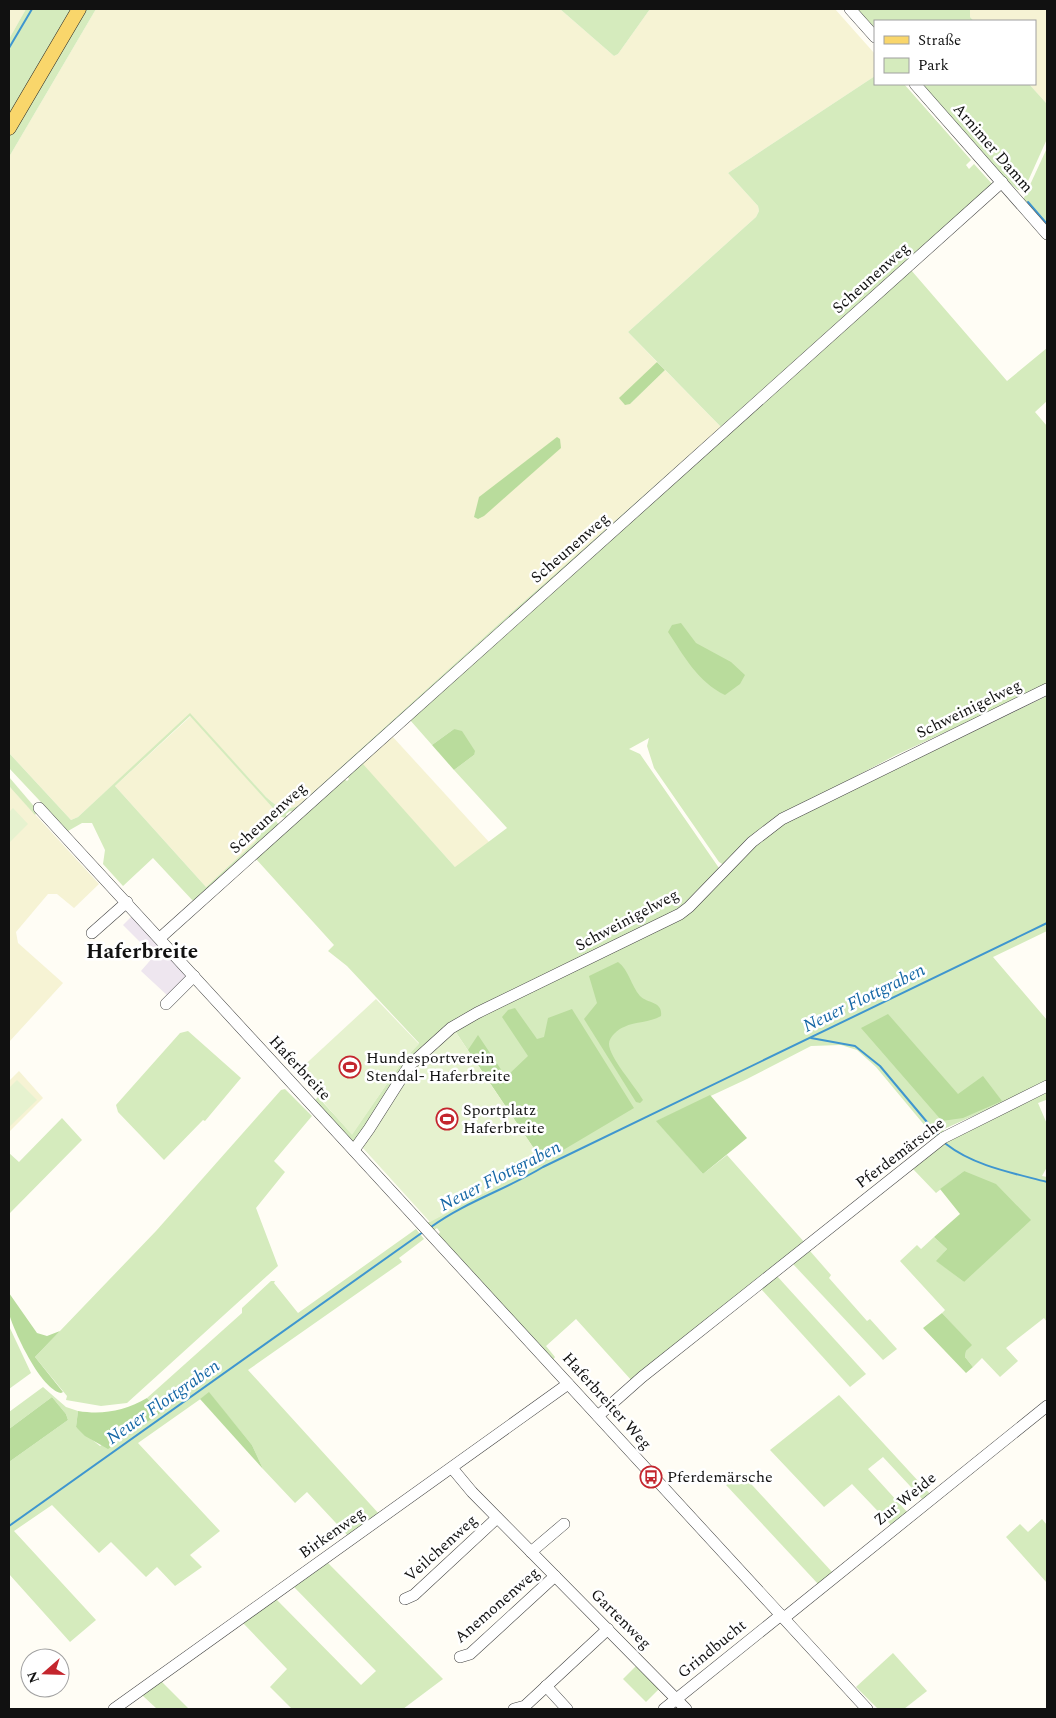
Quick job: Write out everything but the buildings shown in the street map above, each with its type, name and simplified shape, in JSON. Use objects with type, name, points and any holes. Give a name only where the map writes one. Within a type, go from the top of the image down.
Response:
[{"type":"main road","points":[[9,128],[79,9]]},
{"type":"street","points":[[850,9],[874,36]]},
{"type":"street","name":"Arnimer Damm","points":[[916,85],[1047,234]]},
{"type":"street","name":"Scheunenweg","points":[[160,938],[1002,182]]},
{"type":"street","name":"Schweinigelweg","points":[[354,1150],[370,1130],[409,1066],[442,1035],[458,1023],[680,914],[752,842],[782,820],[1047,689]]},
{"type":"street","name":"Haferbreite","points":[[39,808],[382,1182]]},
{"type":"street","points":[[92,933],[126,902]]},
{"type":"street","points":[[166,1004],[194,976]]},
{"type":"street","name":"Pferdemärsche","points":[[598,1416],[642,1377],[943,1138],[1047,1086]]},
{"type":"street","name":"Haferbreiter Weg","points":[[382,1182],[867,1709]]},
{"type":"street","name":"Birkenweg","points":[[114,1709],[568,1384]]},
{"type":"street","name":"Zur Weide","points":[[782,1617],[1047,1406]]},
{"type":"street","name":"Gartenweg","points":[[452,1468],[497,1518],[686,1709]]},
{"type":"street","name":"Veilchenweg","points":[[405,1600],[414,1595],[497,1518]]},
{"type":"street","points":[[531,1552],[564,1524]]},
{"type":"street","name":"Anemonenweg","points":[[460,1657],[470,1654],[533,1594],[555,1576]]},
{"type":"street","name":"Grindbucht","points":[[664,1709],[782,1617]]},
{"type":"street","points":[[514,1709],[525,1706],[608,1629]]},
{"type":"street","points":[[546,1686],[567,1709]]},
{"type":"shaded area","points":[[9,9],[26,9],[9,39]]},
{"type":"shaded area","points":[[96,9],[560,9],[614,56],[618,54],[650,9],[835,9],[874,53],[874,77],[728,173],[758,206],[759,211],[756,217],[628,332],[657,362],[630,404],[665,370],[721,427],[503,620],[299,805],[289,810],[281,809],[266,797],[190,714],[78,817],[71,820],[9,753],[9,157]]},
{"type":"shaded area","points":[[970,9],[1047,9],[1047,104],[1030,85],[1036,85],[1036,20],[973,20],[970,17]]},
{"type":"shaded area","points":[[191,716],[281,817],[256,837],[257,840],[206,887],[115,786]]},
{"type":"shaded area","points":[[392,736],[489,842],[456,868],[362,764]]},
{"type":"shaded area","points":[[9,786],[99,884],[74,908],[57,894],[48,894],[16,932],[18,943],[63,983],[9,1042]]},
{"type":"shaded area","points":[[132,916],[187,975],[168,996],[141,971],[154,956],[123,925]]},
{"type":"shaded area","points":[[19,1071],[43,1098],[9,1132],[9,1081]]},
{"type":"green space","points":[[26,9],[73,9],[9,118],[9,39]]},
{"type":"green space","points":[[84,9],[96,9],[9,157],[9,136]]},
{"type":"green space","points":[[560,9],[650,9],[618,54],[614,56]]},
{"type":"green space","points":[[854,9],[970,9],[970,17],[973,20],[874,20],[874,31]]},
{"type":"green space","points":[[874,77],[874,85],[905,85],[971,160],[966,165],[969,169],[974,164],[993,185],[294,812],[290,811],[286,814],[287,818],[281,817],[190,716],[115,786],[206,887],[257,840],[255,838],[276,821],[279,825],[194,902],[153,858],[123,886],[103,864],[105,850],[92,823],[82,823],[68,831],[9,768],[9,753],[71,820],[78,817],[190,713],[274,804],[285,809],[299,805],[503,620],[721,427],[628,332],[756,217],[759,211],[758,206],[728,173]]},
{"type":"green space","points":[[921,85],[1030,85],[1047,104],[1047,139],[1024,190],[1018,190],[1008,182]]},
{"type":"green space","points":[[1047,148],[1047,230],[1023,200]]},
{"type":"green space","points":[[911,270],[1007,381],[1047,348],[1047,401],[1035,412],[1047,426],[1047,685],[896,755],[792,810],[724,865],[719,862],[654,768],[647,746],[649,738],[629,749],[640,754],[719,868],[686,907],[426,1045],[358,1140],[352,1142],[315,1100],[318,1097],[352,1134],[402,1062],[419,1043],[347,966],[328,951],[334,945],[256,859],[344,779],[347,781],[349,779],[347,776],[392,736],[363,764],[455,867],[507,828],[454,770],[474,755],[454,729],[432,745],[410,720]]},
{"type":"green space","points":[[657,362],[665,370],[630,404],[625,405],[619,398]]},
{"type":"green space","points":[[557,437],[560,439],[561,448],[484,516],[478,519],[474,517],[479,497]]},
{"type":"green space","points":[[681,623],[696,643],[731,662],[745,675],[740,684],[725,695],[715,690],[699,676],[668,632],[672,625]]},
{"type":"green space","points":[[1047,696],[1047,931],[993,957],[1047,1020],[1047,1083],[944,1129],[943,1134],[936,1139],[876,1067],[857,1050],[841,1045],[811,1046],[747,1079],[657,1121],[703,1174],[727,1155],[805,1243],[632,1381],[576,1319],[546,1346],[555,1357],[553,1360],[438,1235],[440,1232],[437,1228],[433,1231],[427,1223],[543,1162],[455,1031],[399,1086],[415,1063],[444,1035],[678,918],[758,840],[788,821]]},
{"type":"green space","points":[[454,729],[462,731],[475,751],[474,755],[454,770],[432,745]]},
{"type":"green space","points":[[9,777],[38,811],[35,815],[9,786]]},
{"type":"green space","points":[[13,808],[28,824],[9,843],[9,812]]},
{"type":"green space","points":[[618,962],[625,969],[640,996],[657,1005],[661,1011],[661,1016],[622,1028],[609,1041],[613,1056],[643,1100],[640,1103],[636,1102],[584,1019],[597,1003],[589,976]]},
{"type":"green space","name":"Hundesportverein Stendal- Haferbreite","points":[[376,999],[419,1044],[402,1062],[352,1135],[297,1072]]},
{"type":"green space","points":[[515,1008],[537,1039],[544,1037],[548,1018],[572,1009],[634,1108],[543,1162],[468,1050],[478,1035],[506,1077],[528,1056],[502,1017],[508,1010]]},
{"type":"green space","points":[[888,1014],[958,1094],[983,1076],[1002,1101],[963,1118],[942,1121],[861,1028]]},
{"type":"green space","points":[[188,1031],[241,1078],[205,1121],[203,1120],[164,1160],[118,1112],[116,1105],[180,1033]]},
{"type":"green space","name":"Sportplatz Haferbreite","points":[[455,1031],[543,1162],[430,1222],[362,1147],[399,1086],[428,1054]]},
{"type":"green space","points":[[17,1080],[37,1100],[9,1127],[9,1088]]},
{"type":"green space","points":[[285,1089],[312,1116],[274,1161],[285,1172],[256,1208],[278,1266],[127,1403],[101,1406],[66,1400],[67,1396],[35,1357],[156,1231],[281,1090]]},
{"type":"green space","points":[[1047,1092],[1047,1103],[1046,1100],[1038,1103],[1047,1124],[1047,1167],[1042,1176],[1047,1177],[1047,1322],[1044,1318],[1006,1348],[1018,1361],[1000,1377],[982,1358],[973,1367],[965,1357],[966,1351],[971,1345],[942,1313],[945,1310],[900,1261],[917,1245],[921,1249],[934,1237],[947,1249],[937,1261],[964,1282],[964,1171],[936,1193],[913,1169],[948,1141]]},
{"type":"green space","points":[[710,1095],[747,1138],[703,1174],[656,1121]]},
{"type":"green space","points":[[62,1118],[82,1140],[9,1214],[9,1153],[19,1162]]},
{"type":"green space","points":[[964,1171],[996,1184],[1031,1220],[964,1282],[936,1261],[947,1249],[934,1237],[960,1214],[940,1189]]},
{"type":"green space","points":[[416,1229],[424,1239],[399,1258],[402,1262],[248,1370],[380,1515],[349,1537],[307,1492],[295,1503],[263,1469],[252,1445],[209,1393],[138,1443],[220,1531],[190,1555],[202,1567],[175,1586],[157,1567],[146,1577],[111,1542],[99,1553],[52,1505],[14,1531],[96,1620],[70,1642],[9,1574],[9,1462],[68,1420],[66,1414],[52,1397],[9,1429],[9,1412],[43,1387],[66,1407],[78,1411],[76,1427],[100,1446],[159,1413],[147,1398],[242,1313],[242,1308],[271,1281],[275,1281],[274,1283],[298,1313]]},
{"type":"green space","points":[[810,1251],[831,1275],[829,1278],[867,1321],[870,1319],[897,1349],[883,1360],[793,1264]]},
{"type":"green space","points":[[777,1276],[866,1374],[850,1387],[761,1289]]},
{"type":"green space","points":[[9,1293],[37,1333],[47,1336],[60,1331],[35,1357],[63,1392],[61,1393],[53,1389],[45,1382],[30,1360],[9,1314]]},
{"type":"green space","points":[[942,1313],[972,1345],[966,1351],[965,1357],[973,1367],[966,1373],[923,1328]]},
{"type":"green space","points":[[9,1326],[31,1373],[9,1389]]},
{"type":"green space","points":[[209,1392],[252,1445],[263,1469],[200,1399]]},
{"type":"green space","points":[[839,1395],[931,1495],[924,1501],[883,1457],[868,1469],[908,1513],[892,1526],[852,1484],[824,1507],[770,1450]]},
{"type":"green space","points":[[52,1397],[66,1414],[68,1420],[9,1462],[9,1429]]},
{"type":"green space","points":[[147,1398],[160,1413],[108,1449],[85,1436],[76,1427],[78,1411],[113,1411]]},
{"type":"green space","points":[[741,1473],[833,1573],[819,1585],[726,1485]]},
{"type":"green space","points":[[1042,1519],[1047,1525],[1047,1583],[1006,1537],[1020,1524],[1028,1532]]},
{"type":"green space","points":[[328,1563],[443,1679],[403,1709],[292,1709],[270,1687],[287,1669],[243,1623],[276,1599],[361,1685],[376,1671],[294,1587]]},
{"type":"green space","points":[[893,1653],[927,1691],[904,1709],[878,1709],[856,1687]]},
{"type":"green space","points":[[637,1665],[660,1688],[646,1702],[623,1679]]},
{"type":"green space","points":[[161,1681],[189,1709],[157,1709],[142,1695]]},
{"type":"waterway","points":[[9,48],[32,9]]},
{"type":"waterway","points":[[1028,202],[1047,224]]},
{"type":"waterway","name":"Neuer Flottgraben","points":[[431,1227],[458,1210],[543,1167],[1047,923]]},
{"type":"waterway","points":[[811,1038],[855,1046],[880,1066],[937,1134]]},
{"type":"waterway","points":[[946,1144],[957,1152],[981,1163],[1047,1182]]},
{"type":"waterway","name":"Neuer Flottgraben","points":[[9,1526],[423,1232]]},
{"type":"place","name":"Hundesportverein Stendal- Haferbreite","points":[[350,1067]]},
{"type":"place","name":"Sportplatz Haferbreite","points":[[447,1119]]},
{"type":"place","name":"Pferdemärsche","points":[[651,1477]]},
{"type":"district","name":"Haferbreite","points":[[142,952]]}]
